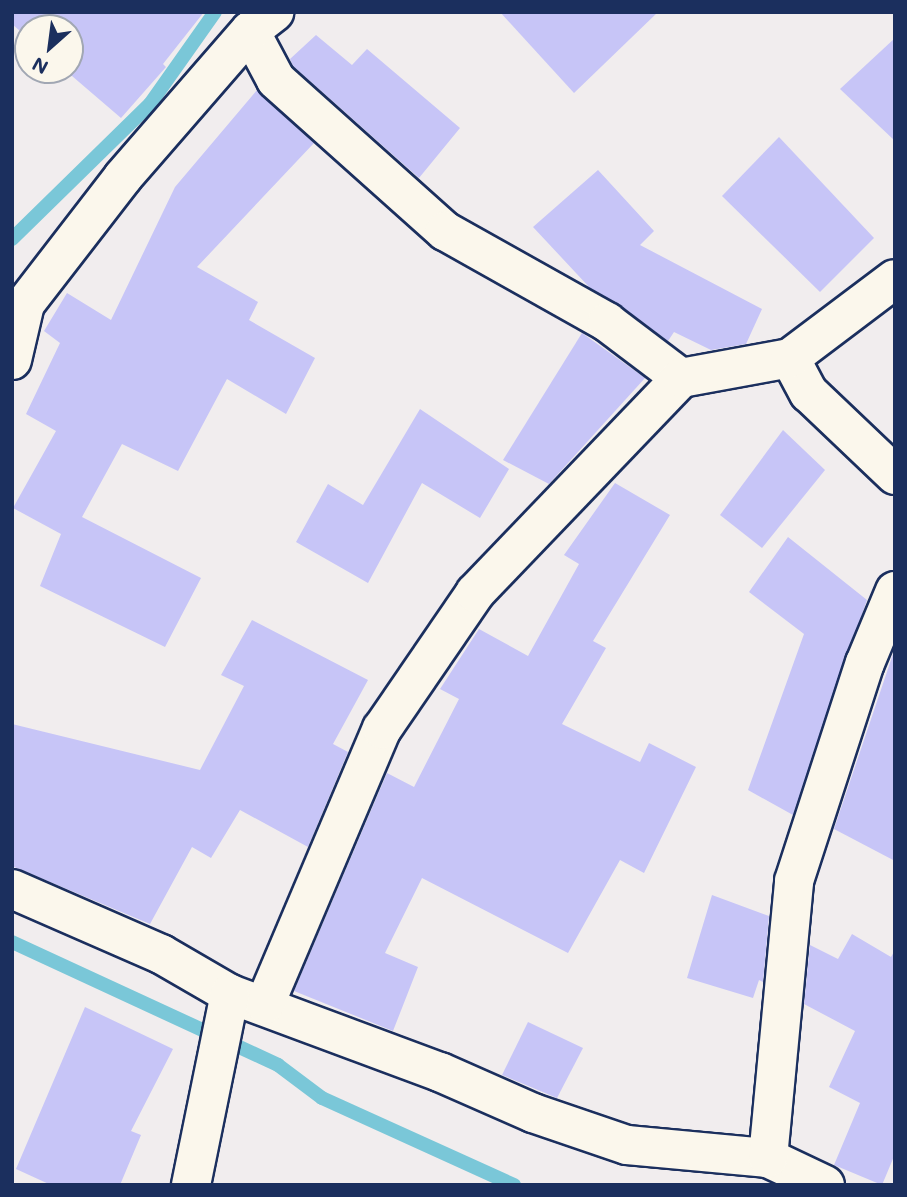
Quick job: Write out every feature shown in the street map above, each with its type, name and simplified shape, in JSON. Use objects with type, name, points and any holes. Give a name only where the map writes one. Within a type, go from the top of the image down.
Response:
[{"type":"street","points":[[12,360],[25,304],[123,177],[262,22]]},
{"type":"street","points":[[262,22],[276,80],[444,231],[607,322],[681,379]]},
{"type":"street","points":[[191,1185],[248,999],[382,729],[475,593],[639,427],[681,379],[790,358],[895,279]]},
{"type":"street","points":[[790,358],[810,393],[895,475]]},
{"type":"street","points":[[768,1158],[794,881],[865,663],[895,591]]},
{"type":"street","points":[[12,889],[161,954],[248,999],[533,1113],[626,1145],[768,1158],[825,1185]]},
{"type":"building","points":[[12,12],[204,12],[163,64],[166,67],[121,118],[81,84],[84,84],[84,14],[14,14],[14,26]]},
{"type":"building","points":[[500,12],[658,12],[574,93]]},
{"type":"building","points":[[316,35],[352,65],[367,49],[460,128],[419,178],[293,66],[290,59]]},
{"type":"building","points":[[895,38],[895,141],[840,89]]},
{"type":"building","points":[[257,90],[314,143],[197,267],[258,302],[249,320],[315,358],[286,414],[227,379],[178,471],[122,444],[82,517],[201,578],[165,647],[40,586],[61,534],[13,508],[56,431],[26,414],[60,343],[44,331],[67,293],[111,320],[175,187]]},
{"type":"building","points":[[779,137],[874,238],[820,292],[722,196]]},
{"type":"building","points":[[598,170],[654,231],[640,245],[762,309],[746,344],[711,350],[674,332],[668,341],[590,288],[533,227]]},
{"type":"building","points":[[582,333],[645,378],[549,484],[503,460]]},
{"type":"building","points":[[420,409],[509,469],[480,518],[422,483],[368,583],[296,542],[328,484],[363,505]]},
{"type":"building","points":[[783,430],[825,470],[762,548],[720,515]]},
{"type":"building","points":[[615,483],[670,515],[593,641],[606,648],[562,724],[640,762],[649,743],[696,767],[644,873],[620,860],[568,953],[422,878],[385,953],[418,967],[393,1031],[294,991],[387,773],[414,787],[459,699],[440,689],[479,629],[528,656],[579,564],[564,555]]},
{"type":"building","points":[[788,537],[867,600],[793,815],[748,790],[804,634],[749,592]]},
{"type":"building","points":[[252,620],[368,680],[333,744],[348,752],[308,847],[240,810],[211,858],[192,847],[150,924],[12,866],[12,724],[200,770],[244,686],[221,675]]},
{"type":"building","points":[[895,648],[895,861],[834,829]]},
{"type":"building","points":[[712,895],[769,916],[763,982],[759,980],[753,998],[687,978]]},
{"type":"building","points":[[852,934],[891,957],[895,950],[895,1154],[882,1185],[834,1165],[860,1103],[829,1087],[855,1031],[804,1004],[810,945],[838,959]]},
{"type":"building","points":[[85,1007],[173,1049],[131,1131],[141,1135],[120,1185],[51,1185],[16,1169]]},
{"type":"building","points":[[528,1022],[583,1048],[557,1098],[502,1075]]},
{"type":"waterway","points":[[12,239],[150,104],[215,12]]},
{"type":"waterway","points":[[12,942],[278,1065],[322,1098],[514,1185]]}]
